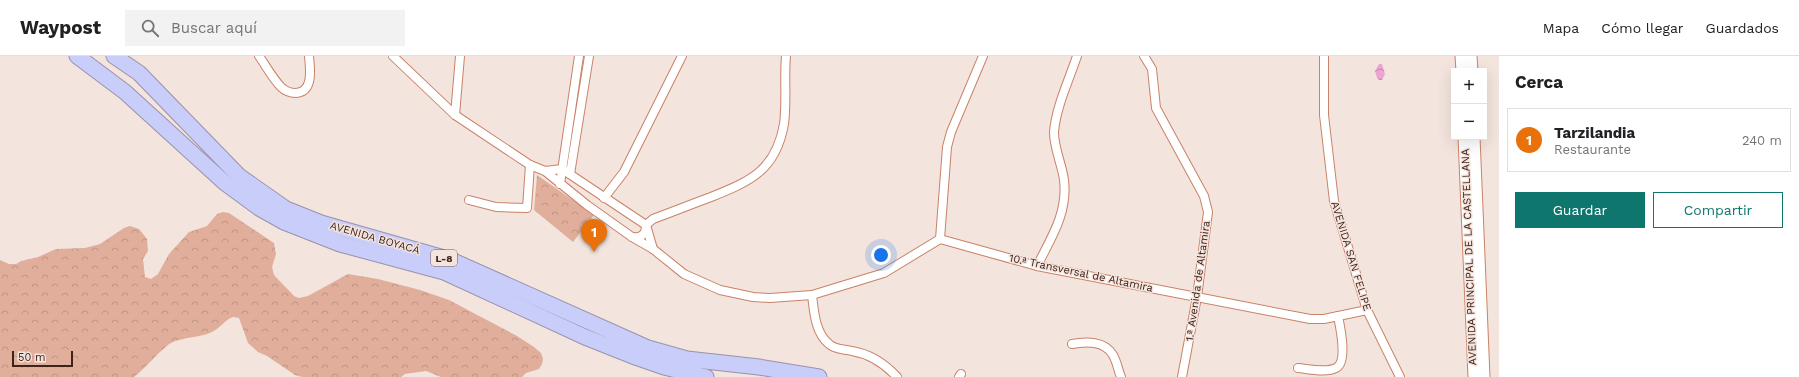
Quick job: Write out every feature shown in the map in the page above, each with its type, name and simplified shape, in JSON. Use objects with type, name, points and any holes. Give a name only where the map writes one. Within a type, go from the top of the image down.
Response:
[{"type":"highway","name":"AVENIDA BOYACÁ","points":[[77,56],[125,92],[225,183],[275,217],[340,244],[444,272],[585,337],[631,356],[664,367],[706,377]]},
{"type":"highway","name":"AVENIDA BOYACÁ","points":[[114,56],[139,73],[239,176],[286,209],[321,223],[451,260],[648,348],[687,359],[759,367],[819,377]]},
{"type":"street","points":[[259,56],[282,88],[290,92],[297,93],[304,91],[309,83],[311,73],[309,56]]},
{"type":"street","points":[[393,56],[455,115],[530,165],[545,171],[587,205],[632,237],[653,249],[684,274],[720,290],[753,297],[770,298],[812,295],[884,274],[940,239],[947,146],[951,132],[984,56]]},
{"type":"street","points":[[455,115],[460,56]]},
{"type":"street","points":[[560,184],[579,56]]},
{"type":"street","points":[[560,184],[570,174],[589,56]]},
{"type":"street","points":[[604,198],[624,172],[682,56]]},
{"type":"street","points":[[632,237],[638,238],[643,235],[646,225],[653,219],[737,186],[755,176],[769,163],[777,150],[784,123],[786,56]]},
{"type":"street","points":[[1037,266],[1061,217],[1065,202],[1064,181],[1056,149],[1055,120],[1077,56]]},
{"type":"street","name":"1.ª Avenida de Altamira","points":[[1144,56],[1148,60],[1152,69],[1156,108],[1204,196],[1208,212],[1197,297],[1182,377]]},
{"type":"street","name":"AVENIDA SAN FELIPE","points":[[1324,56],[1324,115],[1334,201],[1367,310],[1400,377]]},
{"type":"street","points":[[1461,56],[1462,68]]},
{"type":"street","points":[[1471,56],[1472,68]]},
{"type":"street","name":"AVENIDA PRINCIPAL DE LA CASTELLANA","points":[[1464,140],[1474,377]]},
{"type":"street","name":"AVENIDA PRINCIPAL DE LA CASTELLANA","points":[[1474,140],[1484,377]]},
{"type":"street","points":[[469,200],[496,207],[527,208],[530,165]]},
{"type":"street","points":[[545,171],[562,169],[646,225],[653,249]]},
{"type":"street","points":[[587,205],[587,192],[595,191]]},
{"type":"street","name":"10.ª Transversal de Altamira","points":[[940,239],[1037,266],[1310,319],[1324,319],[1367,310]]},
{"type":"street","points":[[812,295],[818,326],[829,344],[839,349],[864,354],[881,363],[897,377]]},
{"type":"street","points":[[1298,368],[1328,370],[1337,367],[1340,363],[1342,352],[1338,316]]},
{"type":"street","points":[[1072,344],[1090,342],[1099,344],[1107,349],[1113,355],[1121,377]]},
{"type":"green space","points":[[537,175],[594,215],[573,242],[534,210]]},
{"type":"green space","points":[[223,212],[229,213],[274,243],[276,254],[272,267],[274,275],[294,296],[299,298],[308,296],[348,274],[378,279],[420,290],[449,300],[517,336],[541,353],[543,359],[542,364],[539,369],[526,373],[522,377],[441,377],[426,371],[405,374],[401,377],[302,377],[295,375],[267,356],[258,352],[248,343],[239,318],[233,317],[212,332],[172,342],[134,377],[0,377],[0,260],[9,264],[16,264],[56,249],[85,248],[100,244],[124,228],[130,226],[139,229],[147,239],[148,251],[143,259],[145,277],[151,279],[158,274],[169,254],[189,232],[207,226],[217,214]]},
{"type":"water","points":[[1379,64],[1382,64],[1385,74],[1382,80],[1377,78],[1375,71]]},
{"type":"place","name":"Tarzilandia","points":[[594,252]]}]
